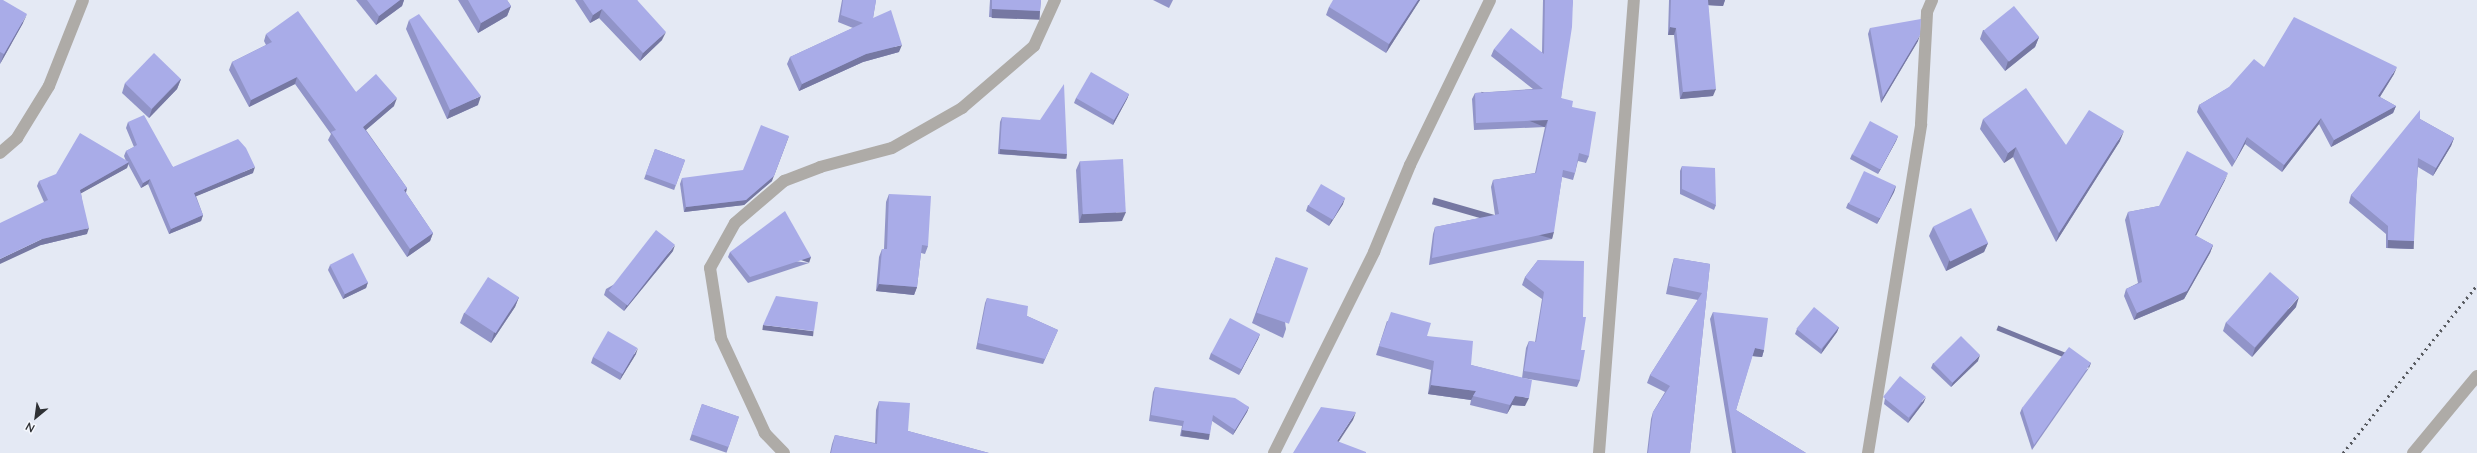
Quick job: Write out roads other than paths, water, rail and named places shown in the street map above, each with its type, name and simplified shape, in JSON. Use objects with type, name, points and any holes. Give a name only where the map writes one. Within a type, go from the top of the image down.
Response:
[{"type":"street","points":[[0,153],[17,138],[49,86],[83,0]]},
{"type":"street","points":[[784,453],[765,433],[721,338],[710,268],[736,223],[784,181],[820,167],[892,148],[962,108],[1034,46],[1054,0]]},
{"type":"street","points":[[1274,453],[1374,252],[1410,166],[1490,0]]},
{"type":"street","points":[[1600,453],[1634,0]]},
{"type":"street","points":[[1868,453],[1921,124],[1927,12],[1932,0]]},
{"type":"street","points":[[2413,453],[2477,376]]},
{"type":"railway","points":[[2343,453],[2477,285]]}]
